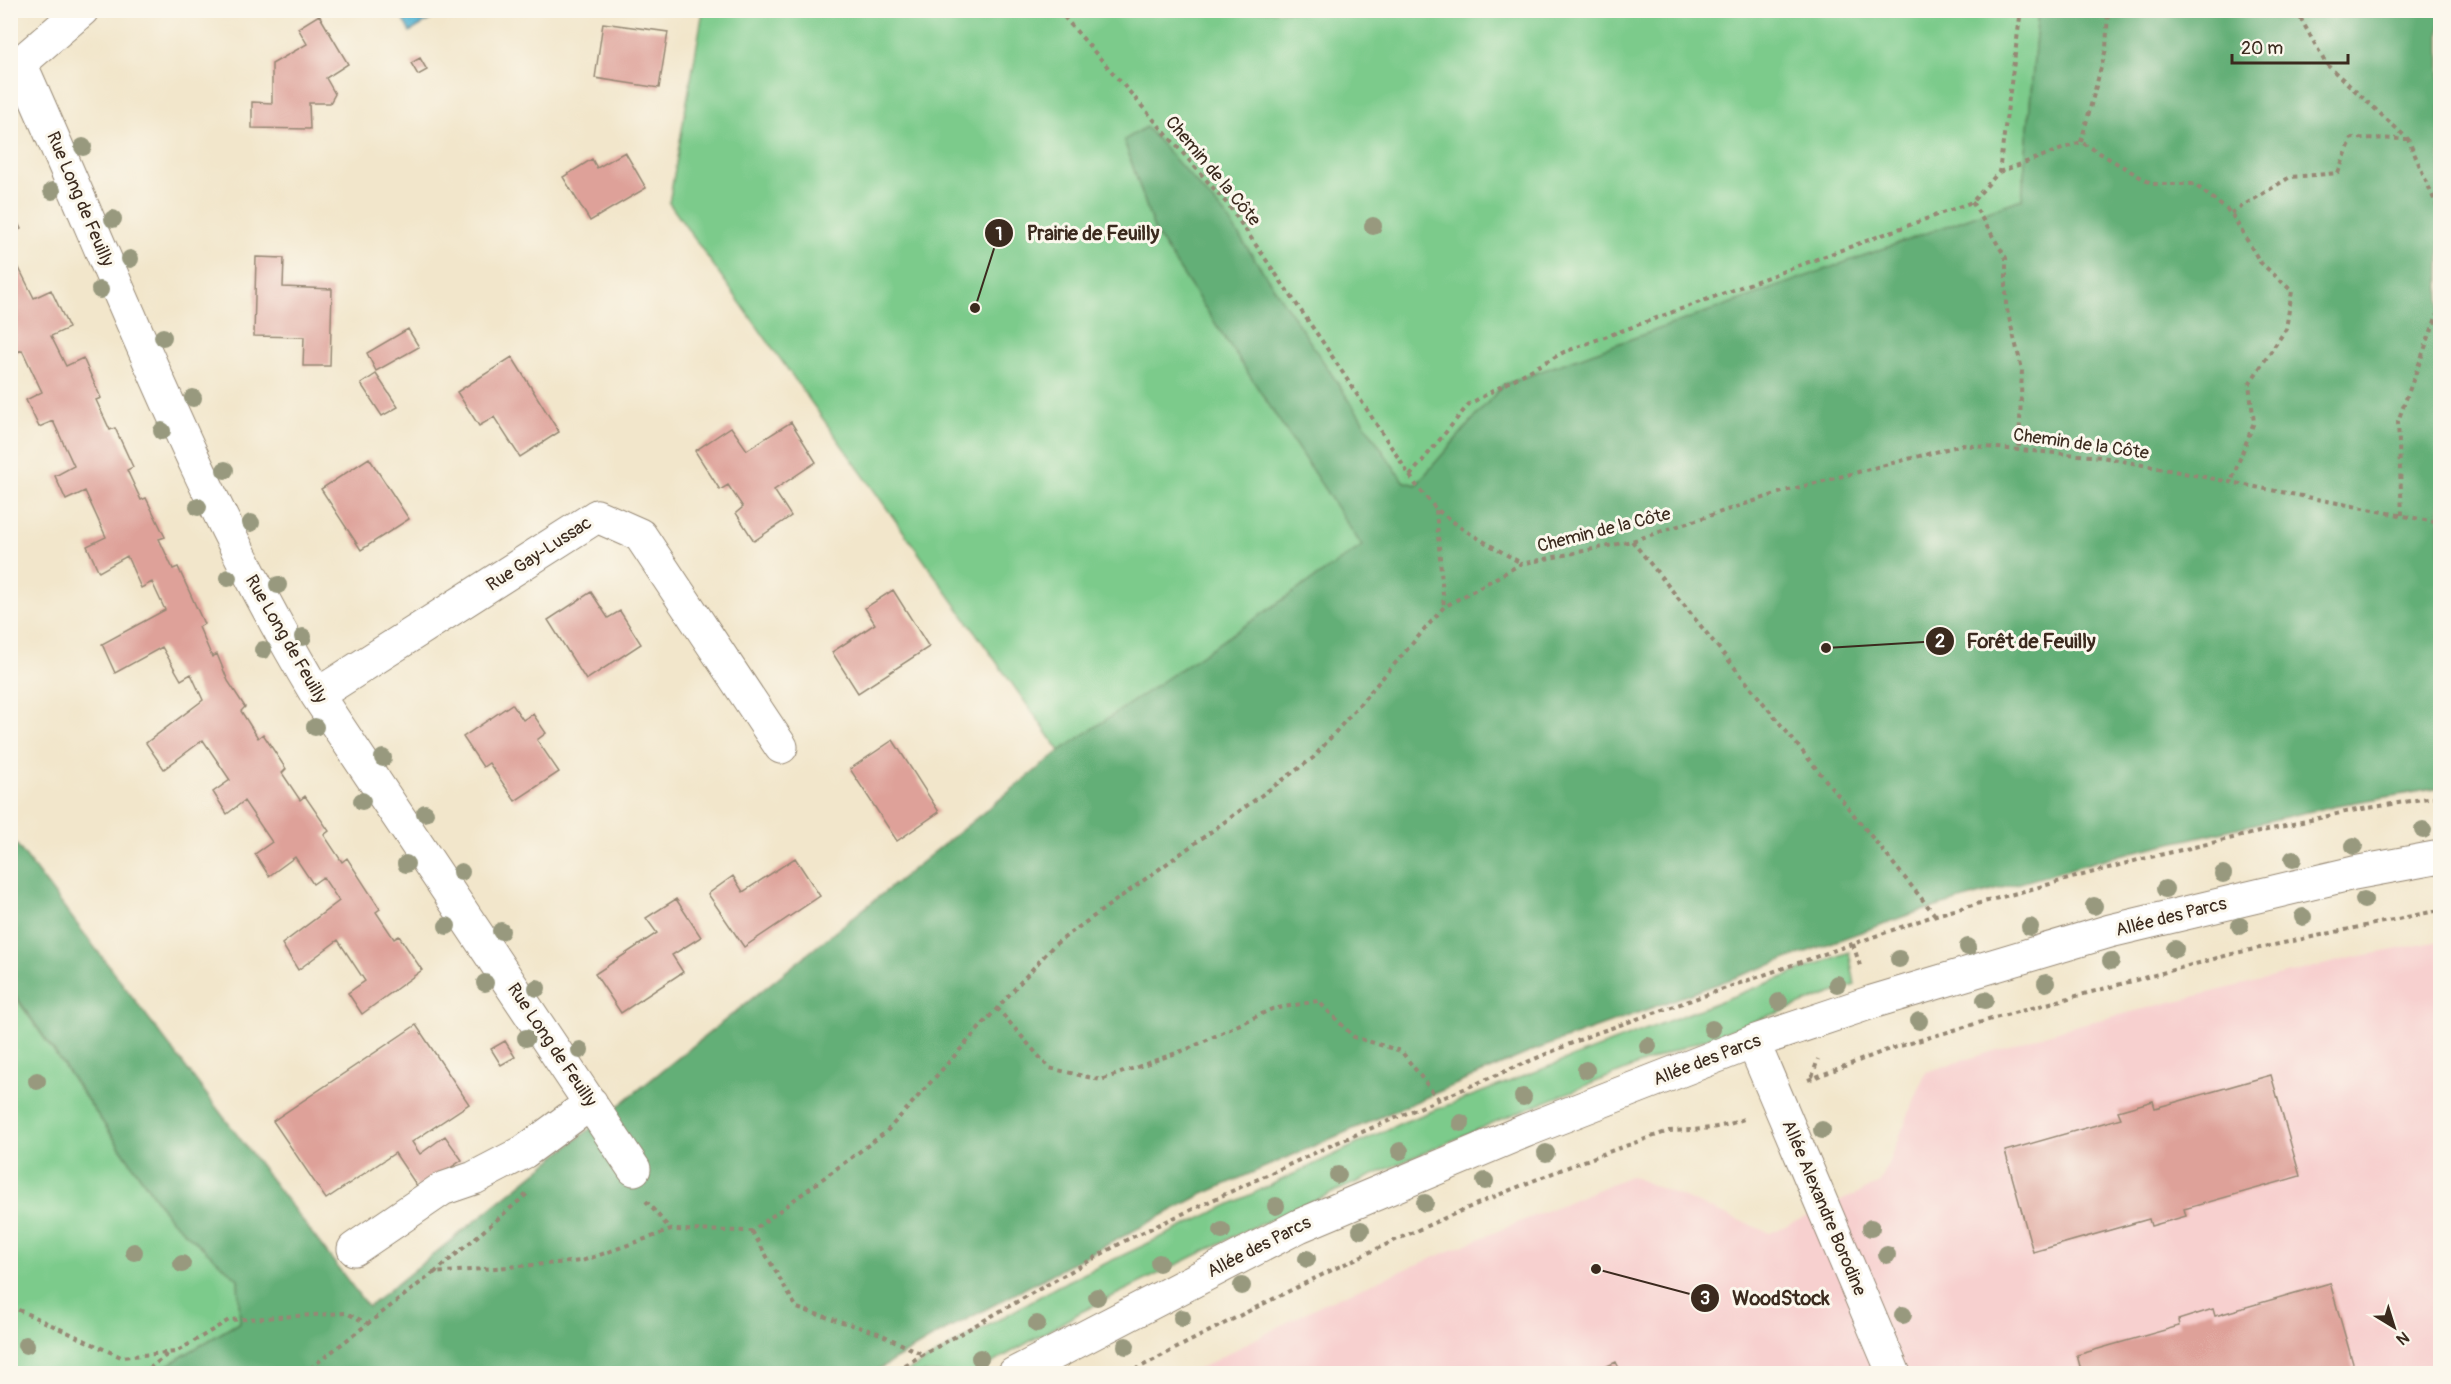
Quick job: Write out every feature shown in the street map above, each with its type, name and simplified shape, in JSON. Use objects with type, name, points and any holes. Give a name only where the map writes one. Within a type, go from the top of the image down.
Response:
[{"type":"street","points":[[15,67],[82,10]]},
{"type":"street","name":"Rue Long de Feuilly","points":[[15,67],[231,542],[277,629],[317,695],[634,1169]]},
{"type":"street","name":"Rue Gay-Lussac","points":[[317,695],[597,516],[640,536],[781,747]]},
{"type":"street","name":"Allée des Parcs","points":[[1014,1374],[1299,1226],[1527,1130],[1754,1042],[1872,1002],[2110,931],[2354,873],[2440,857]]},
{"type":"street","name":"Allée Alexandre Borodine","points":[[1754,1042],[1894,1374]]},
{"type":"street","points":[[354,1249],[442,1189],[474,1178],[524,1152],[591,1103]]},
{"type":"path","name":"Chemin de la Côte","points":[[1058,10],[1229,206],[1324,344],[1410,476],[1436,509],[1464,530],[1521,564],[1632,541],[1785,491],[1962,445],[2019,448],[2102,458],[2440,523]]},
{"type":"path","points":[[1999,172],[2021,10]]},
{"type":"path","points":[[2081,142],[2106,49],[2108,10]]},
{"type":"path","points":[[2296,10],[2326,64],[2409,139],[2440,213]]},
{"type":"path","points":[[2231,213],[2290,177],[2338,173],[2352,138],[2409,139]]},
{"type":"path","points":[[1410,476],[1469,404],[1564,352],[1972,202],[1999,172],[2081,142]]},
{"type":"path","points":[[2081,142],[2152,184],[2194,184],[2231,213],[2260,262],[2292,291],[2286,328],[2249,384],[2254,422],[2231,482]]},
{"type":"path","points":[[1972,202],[2006,258],[2006,306],[2022,369],[2019,448]]},
{"type":"path","points":[[2402,515],[2398,421],[2440,307]]},
{"type":"path","points":[[1436,509],[1444,608]]},
{"type":"path","points":[[1632,541],[1936,915]]},
{"type":"path","points":[[434,1273],[582,1261],[671,1230],[752,1231],[886,1132],[1054,945],[1313,758],[1444,608],[1521,564]]},
{"type":"path","points":[[889,1374],[1128,1239],[1334,1144],[1591,1035],[1936,915],[2138,860],[2345,812],[2440,796]]},
{"type":"path","points":[[997,1008],[1049,1068],[1101,1080],[1190,1048],[1272,1009],[1318,1001],[1354,1037],[1401,1051],[1439,1100]]},
{"type":"path","points":[[303,1374],[434,1273],[536,1186]]},
{"type":"path","points":[[752,1231],[797,1308],[878,1333],[922,1354]]},
{"type":"path","points":[[10,1306],[120,1357],[176,1352],[229,1320],[346,1313],[368,1324]]},
{"type":"path","points":[[142,1374],[170,1353]]},
{"type":"shaded area","points":[[2440,941],[2440,1373],[1189,1374],[1322,1304],[1630,1176],[1770,1233],[1880,1183],[1926,1072],[2074,1026],[2351,958]]},
{"type":"green space","points":[[703,11],[2038,11],[2022,199],[1503,385],[1416,485],[1403,482],[1124,140],[1155,232],[1363,546],[1060,751],[669,203]]},
{"type":"green space","points":[[2038,11],[2440,11],[2440,788],[2338,805],[2119,855],[1908,915],[1535,1050],[1201,1195],[937,1335],[872,1373],[154,1373],[240,1322],[238,1279],[169,1218],[11,989],[10,836],[368,1307],[1060,751],[1362,546],[1155,232],[1124,140],[1146,127],[1226,216],[1403,481],[1416,485],[1503,385],[2022,199]]},
{"type":"green space","points":[[1849,952],[1855,985],[1694,1043],[1497,1121],[1245,1231],[1081,1312],[975,1373],[904,1373],[1058,1286],[1401,1123]]},
{"type":"green space","points":[[10,989],[169,1218],[238,1279],[240,1322],[154,1373],[11,1373]]},
{"type":"water","points":[[398,11],[436,11],[438,15],[410,32]]},
{"type":"building","points":[[319,15],[348,64],[326,78],[335,94],[330,103],[309,103],[310,129],[252,128],[252,102],[272,103],[272,64],[307,44],[298,28]]},
{"type":"building","points":[[603,23],[668,32],[659,88],[595,78]]},
{"type":"building","points":[[420,58],[427,70],[418,75],[411,63]]},
{"type":"building","points":[[625,152],[646,188],[590,221],[563,177],[592,159],[597,168]]},
{"type":"building","points":[[10,207],[21,229],[10,234]]},
{"type":"building","points":[[10,250],[34,298],[51,290],[69,328],[51,336],[66,366],[83,358],[101,398],[96,400],[110,430],[115,428],[133,467],[127,470],[141,500],[146,498],[165,537],[159,539],[173,569],[178,567],[204,624],[199,627],[212,657],[217,654],[228,681],[245,707],[241,711],[258,738],[263,734],[286,769],[282,773],[300,800],[305,796],[329,831],[324,835],[342,862],[347,858],[380,909],[376,912],[394,939],[399,936],[422,970],[362,1014],[348,993],[365,981],[338,940],[298,970],[282,944],[339,901],[323,877],[313,884],[295,857],[269,876],[255,854],[272,842],[244,801],[227,814],[213,792],[230,780],[203,740],[164,769],[146,743],[203,700],[191,674],[181,680],[162,647],[115,673],[102,644],[165,610],[152,582],[141,588],[127,556],[99,572],[87,546],[106,537],[85,491],[66,500],[55,476],[74,466],[53,421],[39,427],[26,400],[42,392],[22,350],[10,355]]},
{"type":"building","points":[[256,257],[284,258],[283,287],[332,289],[330,366],[303,366],[304,337],[254,336]]},
{"type":"building","points":[[408,329],[419,347],[376,371],[367,353]]},
{"type":"building","points":[[512,357],[559,432],[520,457],[494,417],[479,426],[457,392]]},
{"type":"building","points":[[376,374],[398,407],[382,416],[361,384]]},
{"type":"building","points":[[791,422],[816,462],[774,490],[791,516],[754,541],[736,513],[743,507],[728,485],[720,490],[695,451],[731,427],[747,450]]},
{"type":"building","points":[[369,458],[409,519],[361,550],[321,489]]},
{"type":"building","points":[[893,590],[929,647],[858,693],[832,652],[875,624],[865,608]]},
{"type":"building","points":[[591,592],[608,618],[620,611],[641,644],[586,680],[548,620]]},
{"type":"building","points":[[512,704],[523,720],[533,714],[546,733],[537,740],[559,772],[515,801],[489,763],[483,767],[463,737]]},
{"type":"building","points":[[893,740],[939,812],[897,841],[850,769]]},
{"type":"building","points":[[795,858],[820,896],[744,947],[708,894],[733,876],[743,892]]},
{"type":"building","points":[[676,899],[701,937],[672,955],[683,972],[621,1013],[595,974],[657,933],[646,918]]},
{"type":"building","points":[[416,1025],[469,1104],[412,1142],[420,1154],[445,1136],[462,1160],[419,1189],[395,1153],[326,1199],[273,1121]]},
{"type":"building","points":[[505,1041],[515,1057],[501,1065],[491,1049]]},
{"type":"building","points":[[2271,1075],[2300,1176],[2184,1209],[2186,1216],[2151,1226],[2149,1219],[2033,1252],[2005,1151],[2121,1118],[2118,1111],[2153,1101],[2155,1108]]},
{"type":"building","points":[[2330,1283],[2356,1374],[2082,1374],[2077,1355],[2179,1326],[2178,1320],[2213,1309],[2215,1316]]},
{"type":"building","points":[[1616,1362],[1622,1374],[1590,1374]]},
{"type":"place","name":"Prairie de Feuilly","points":[[975,308]]},
{"type":"place","name":"Forêt de Feuilly","points":[[1826,648]]},
{"type":"place","name":"WoodStock","points":[[1596,1269]]}]
